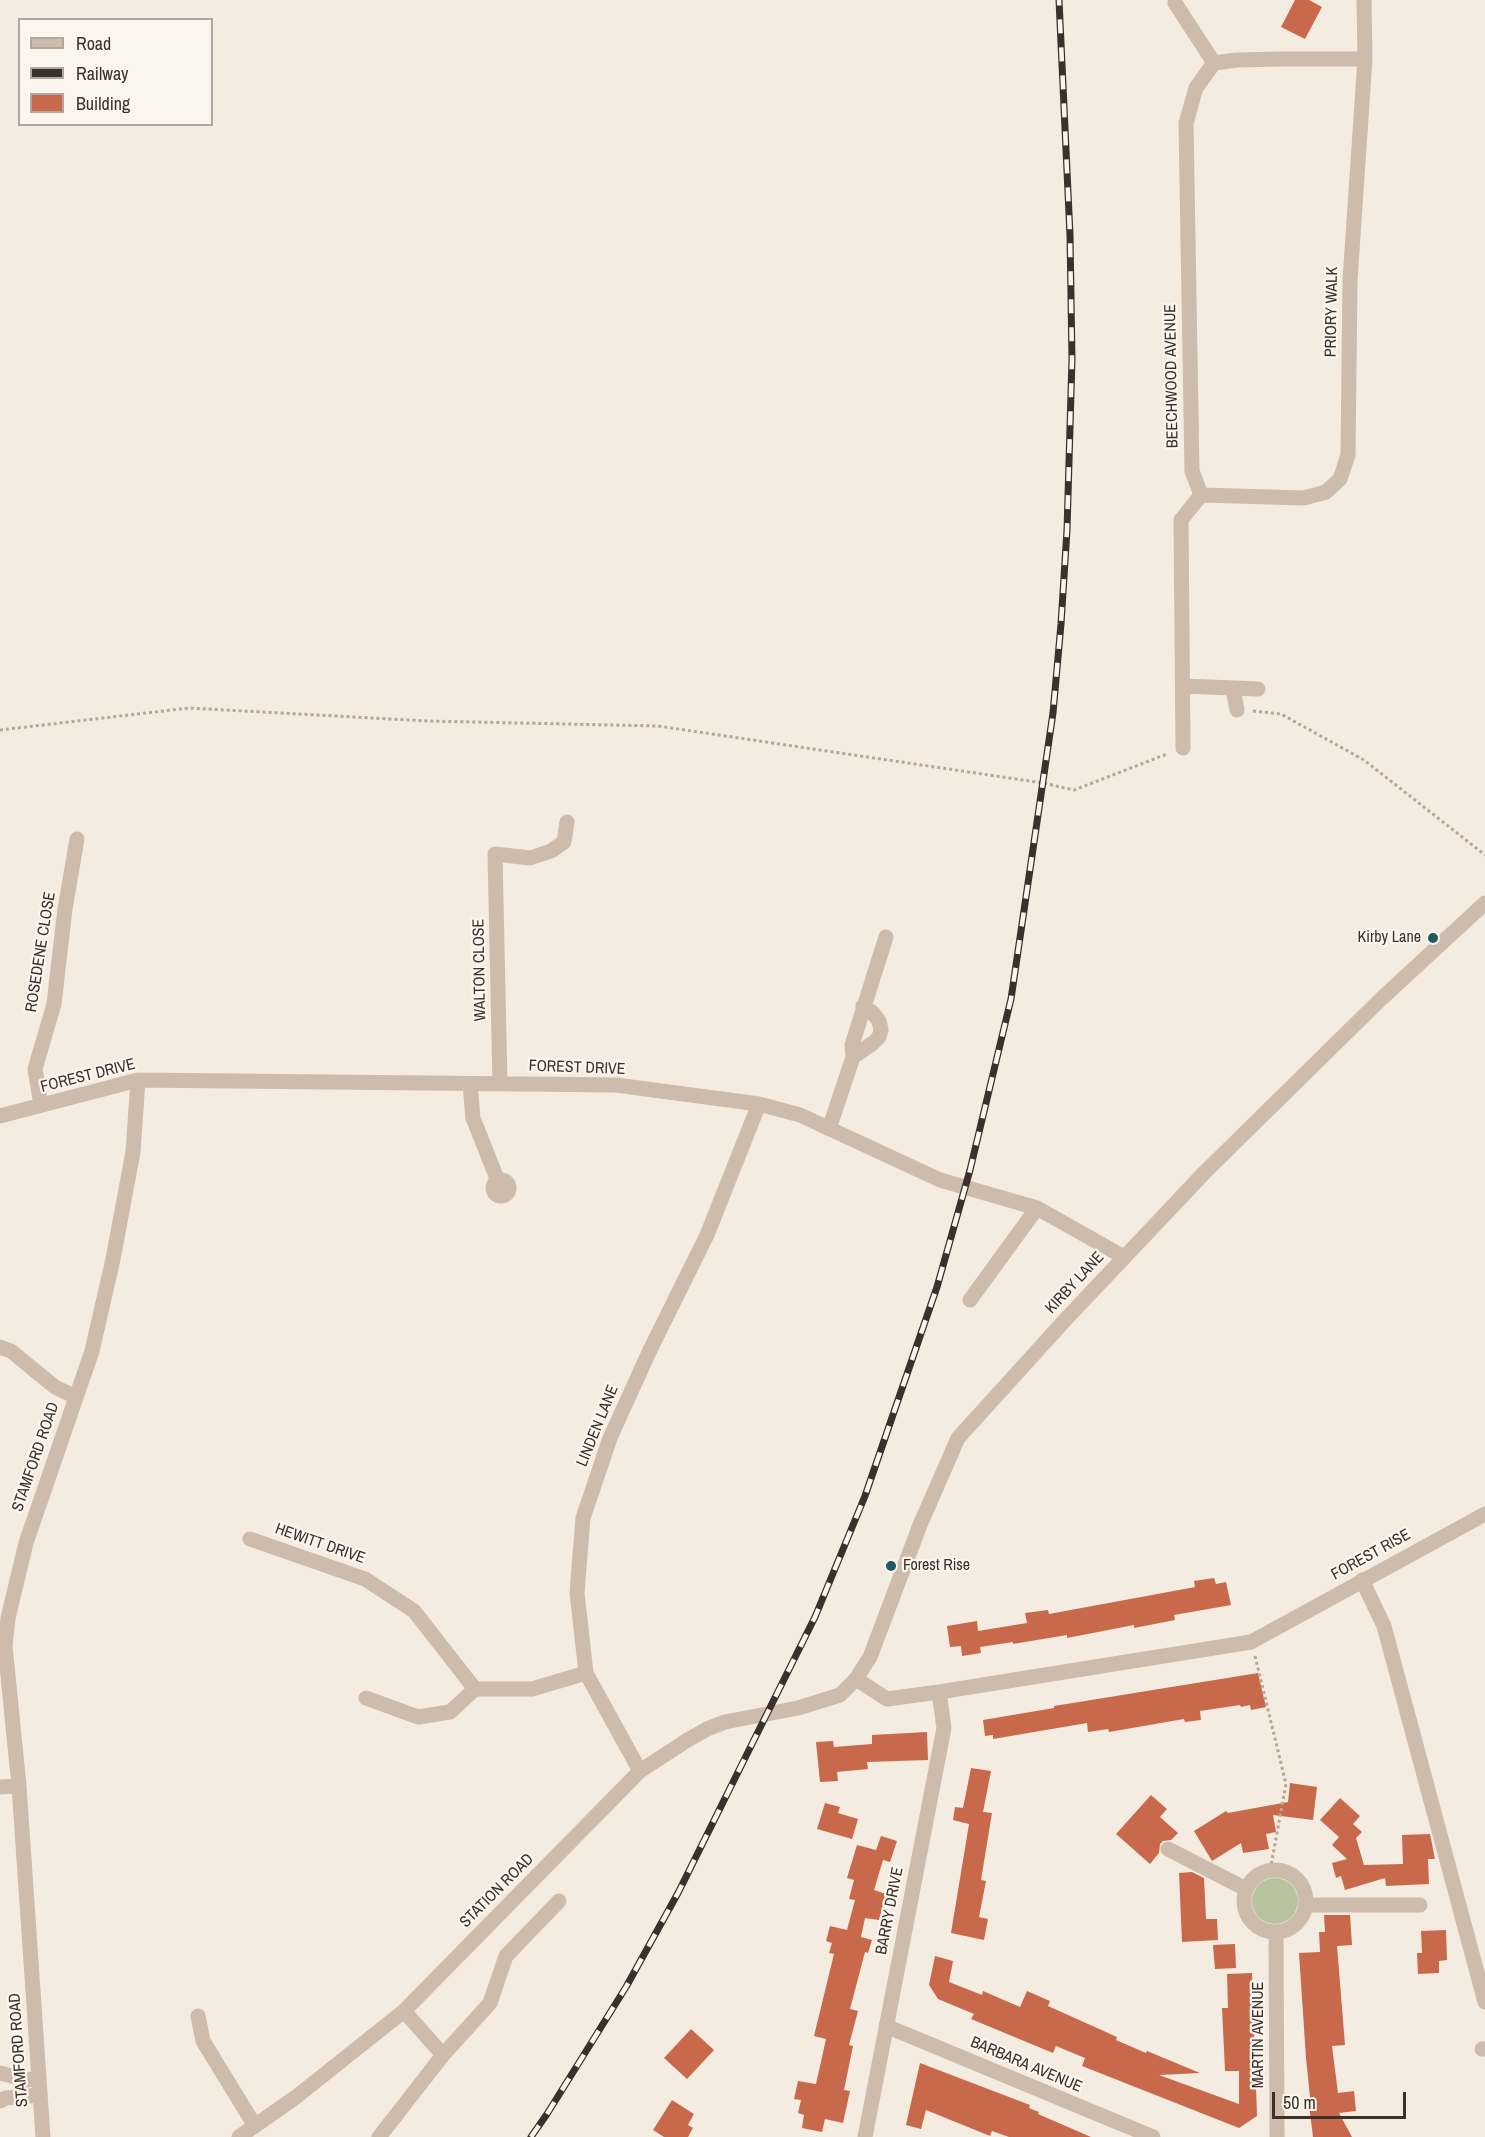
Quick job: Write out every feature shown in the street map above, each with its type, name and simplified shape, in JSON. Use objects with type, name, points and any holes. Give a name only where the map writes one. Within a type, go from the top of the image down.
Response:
[{"type":"street","name":"PRIORY WALK","points":[[1201,495],[1304,498],[1326,492],[1340,479],[1348,455],[1350,280],[1365,60],[1364,0]]},
{"type":"street","points":[[1175,3],[1214,63],[1282,59],[1365,60]]},
{"type":"street","name":"BEECHWOOD AVENUE","points":[[1201,495],[1192,471],[1186,123],[1196,88],[1214,63]]},
{"type":"street","points":[[1183,748],[1181,520],[1201,495]]},
{"type":"street","points":[[1184,686],[1258,689]]},
{"type":"street","points":[[1233,689],[1237,710]]},
{"type":"street","name":"WALTON CLOSE","points":[[500,1084],[495,854],[530,858],[551,852],[564,842],[567,822]]},
{"type":"street","name":"ROSEDENE CLOSE","points":[[41,1105],[35,1070],[54,1004],[65,909],[77,839]]},
{"type":"street","name":"KIRBY LANE","points":[[798,1708],[840,1695],[856,1679],[870,1657],[920,1526],[958,1438],[1205,1172],[1380,1000],[1485,903]]},
{"type":"street","points":[[829,1129],[853,1057],[852,1045],[886,937]]},
{"type":"street","points":[[853,1057],[873,1043],[879,1037],[881,1030],[879,1021],[873,1013],[863,1006]]},
{"type":"street","name":"FOREST DRIVE","points":[[0,1116],[138,1080],[616,1085],[759,1104],[800,1115],[940,1180],[1037,1208],[1124,1257]]},
{"type":"street","name":"STAMFORD ROAD","points":[[43,2137],[19,1786],[5,1646],[8,1618],[26,1543],[92,1351],[113,1259],[133,1152],[138,1080]]},
{"type":"street","points":[[470,1084],[473,1118],[498,1180]]},
{"type":"street","name":"LINDEN LANE","points":[[640,1771],[586,1673],[577,1593],[583,1518],[610,1438],[650,1350],[707,1235],[759,1104]]},
{"type":"street","points":[[970,1300],[1037,1208]]},
{"type":"street","points":[[0,1347],[10,1351],[55,1387],[76,1397]]},
{"type":"street","name":"FOREST RISE","points":[[856,1679],[887,1699],[1251,1642],[1485,1514]]},
{"type":"street","name":"HEWITT DRIVE","points":[[250,1539],[365,1579],[414,1611],[475,1689]]},
{"type":"street","points":[[1362,1580],[1384,1626],[1485,2002]]},
{"type":"street","points":[[366,1698],[418,1717],[450,1712],[475,1689],[532,1689],[586,1673]]},
{"type":"street","name":"BARRY DRIVE","points":[[865,2137],[944,1728],[939,1692]]},
{"type":"street","name":"STATION ROAD","points":[[240,2137],[296,2097],[404,2011],[640,1771],[707,1729],[726,1722],[798,1708]]},
{"type":"street","points":[[0,1787],[19,1786]]},
{"type":"street","points":[[1168,1849],[1246,1889]]},
{"type":"street","points":[[1270,1871],[1290,1874],[1303,1889],[1305,1905],[1301,1917],[1286,1930],[1266,1931],[1249,1919],[1245,1910],[1246,1889],[1260,1874],[1270,1871]]},
{"type":"street","points":[[379,2137],[443,2055],[490,2003],[506,1956],[559,1901]]},
{"type":"street","points":[[1305,1905],[1420,1905]]},
{"type":"street","name":"MARTIN AVENUE","points":[[1276,1932],[1277,2137]]},
{"type":"street","points":[[404,2011],[443,2055]]},
{"type":"street","points":[[198,2016],[203,2041],[255,2126]]},
{"type":"street","name":"BARBARA AVENUE","points":[[886,2026],[1153,2137]]},
{"type":"street","points":[[0,2073],[27,2080],[39,2078]]},
{"type":"street","points":[[0,2102],[6,2098],[40,2094]]},
{"type":"path","points":[[0,730],[189,708],[426,721],[658,726],[1043,783],[1074,790],[1183,748]]},
{"type":"path","points":[[1237,710],[1281,714],[1364,760],[1485,855]]},
{"type":"path","points":[[1251,1642],[1286,1784],[1270,1871]]},
{"type":"green space","points":[[1275,1878],[1291,1885],[1298,1901],[1291,1917],[1275,1924],[1259,1917],[1252,1901],[1259,1885]]},
{"type":"building","points":[[1295,0],[1309,0],[1322,7],[1305,39],[1281,27]]},
{"type":"building","points":[[1214,1578],[1216,1584],[1226,1582],[1231,1605],[1174,1615],[1175,1620],[1134,1628],[1134,1625],[1067,1638],[1067,1635],[980,1647],[981,1653],[962,1656],[961,1646],[950,1647],[947,1626],[977,1621],[978,1631],[1027,1623],[1025,1613],[1048,1610],[1049,1614],[1152,1595],[1195,1587],[1194,1581]]},
{"type":"building","points":[[1258,1673],[1266,1707],[1251,1710],[1250,1705],[1241,1707],[1240,1705],[1200,1711],[1201,1720],[1185,1722],[1184,1719],[1109,1732],[1108,1729],[1088,1732],[1087,1723],[993,1739],[993,1735],[985,1736],[983,1720],[1054,1708],[1054,1706]]},
{"type":"building","points":[[927,1732],[928,1760],[867,1762],[868,1769],[837,1772],[838,1781],[820,1782],[816,1742],[833,1741],[834,1747],[872,1744],[872,1735]]},
{"type":"building","points":[[971,1768],[991,1771],[983,1812],[992,1813],[981,1880],[986,1881],[979,1917],[988,1919],[984,1940],[951,1933],[969,1824],[953,1820],[955,1807],[963,1808]]},
{"type":"building","points":[[1290,1783],[1317,1787],[1313,1820],[1273,1815],[1276,1832],[1266,1834],[1269,1849],[1243,1853],[1241,1843],[1212,1861],[1194,1831],[1226,1811],[1228,1813],[1288,1802]]},
{"type":"building","points":[[1151,1795],[1167,1809],[1160,1817],[1178,1833],[1171,1840],[1160,1844],[1159,1853],[1150,1864],[1116,1834]]},
{"type":"building","points":[[1340,1798],[1360,1816],[1353,1824],[1362,1832],[1356,1838],[1364,1865],[1403,1864],[1402,1835],[1430,1834],[1435,1859],[1428,1859],[1429,1884],[1386,1886],[1385,1878],[1345,1890],[1341,1876],[1336,1878],[1332,1863],[1347,1859],[1332,1845],[1339,1837],[1320,1820]]},
{"type":"building","points":[[825,1803],[840,1807],[838,1813],[858,1819],[852,1839],[817,1829]]},
{"type":"building","points":[[881,1836],[897,1841],[890,1862],[883,1860],[874,1890],[886,1894],[879,1920],[865,1918],[861,1937],[872,1940],[868,1953],[865,1952],[850,2009],[858,2011],[849,2045],[853,2046],[844,2090],[850,2091],[843,2123],[825,2119],[822,2132],[802,2128],[804,2115],[798,2113],[801,2100],[794,2099],[798,2081],[816,2084],[826,2039],[814,2036],[834,1954],[829,1953],[832,1943],[826,1941],[830,1926],[847,1930],[855,1900],[849,1899],[854,1880],[847,1878],[857,1845],[876,1850]]},
{"type":"building","points":[[1192,1872],[1204,1878],[1206,1919],[1217,1919],[1218,1940],[1182,1942],[1179,1873]]},
{"type":"building","points":[[1324,1915],[1350,1915],[1352,1945],[1337,1946],[1345,2045],[1332,2046],[1338,2093],[1354,2091],[1356,2111],[1339,2113],[1352,2137],[1313,2137],[1308,2097],[1310,2097],[1299,1953],[1320,1952],[1319,1932],[1325,1932]]},
{"type":"building","points":[[1446,1930],[1447,1960],[1439,1961],[1439,1973],[1418,1974],[1417,1953],[1422,1953],[1421,1931]]},
{"type":"building","points":[[1235,1944],[1236,1968],[1215,1969],[1213,1945]]},
{"type":"building","points":[[935,1956],[953,1961],[949,1982],[982,1995],[983,1991],[1020,2007],[1027,1991],[1050,2001],[1048,2006],[1117,2037],[1116,2040],[1200,2073],[1159,2075],[1239,2104],[1239,2071],[1225,2071],[1222,2008],[1228,2008],[1227,1974],[1252,1973],[1257,2116],[1239,2128],[1082,2066],[1085,2058],[1056,2046],[1053,2053],[971,2019],[974,2014],[938,1999],[929,1985]]},
{"type":"building","points":[[691,2029],[714,2050],[687,2079],[664,2058]]},
{"type":"building","points":[[920,2063],[1030,2105],[1029,2108],[1039,2112],[1038,2114],[1091,2137],[1009,2137],[992,2131],[990,2136],[926,2110],[921,2129],[906,2125]]},
{"type":"building","points":[[672,2100],[694,2114],[688,2125],[693,2128],[688,2137],[664,2137],[653,2130]]},
{"type":"railway","points":[[531,2137],[626,1987],[678,1893],[815,1617],[865,1496],[937,1287],[970,1170],[1011,999],[1053,713],[1061,624],[1067,530],[1072,359],[1070,235],[1059,0]]},
{"type":"place","name":"Kirby Lane","points":[[1433,938]]},
{"type":"place","name":"Forest Rise","points":[[891,1566]]}]
